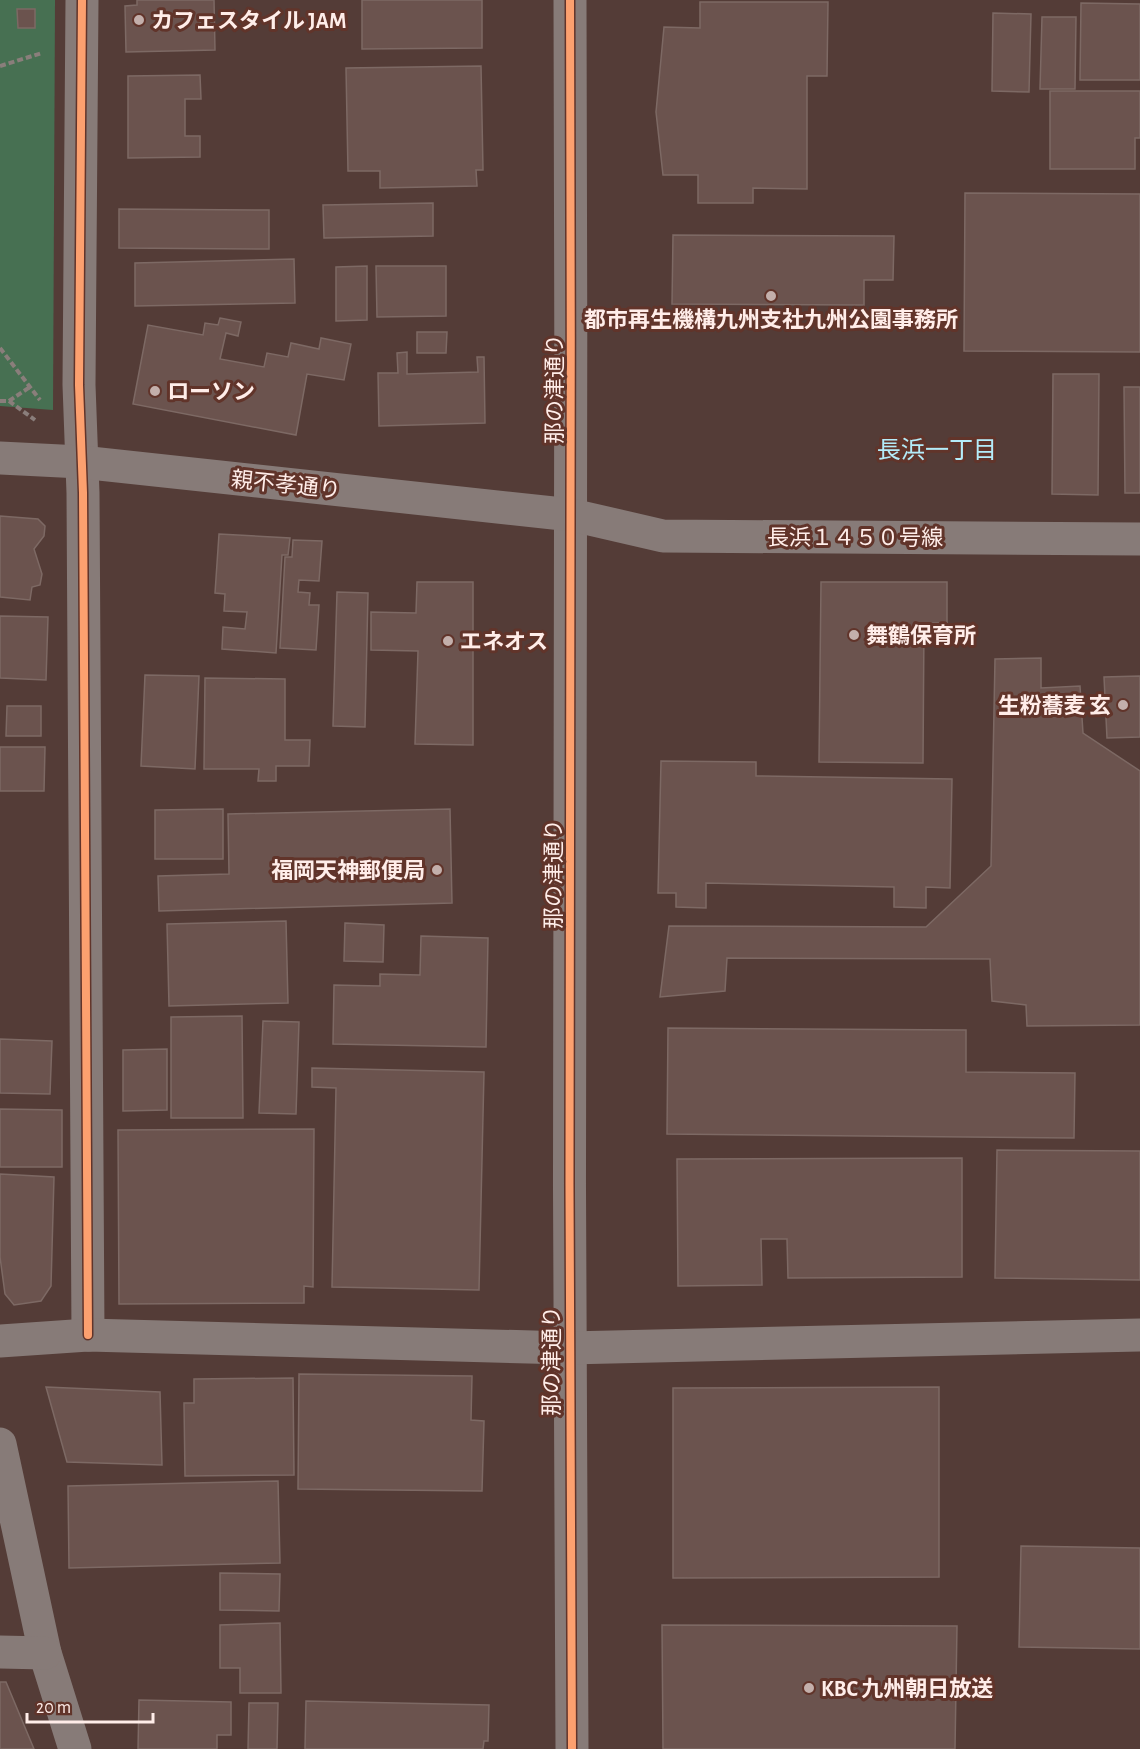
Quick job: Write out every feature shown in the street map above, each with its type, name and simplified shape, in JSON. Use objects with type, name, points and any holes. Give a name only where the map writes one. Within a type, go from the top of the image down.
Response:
[{"type":"street","points":[[82,0],[79,373],[88,1335]]},
{"type":"street","name":"那の津通り","points":[[570,0],[573,515],[568,1348],[572,1749]]},
{"type":"street","name":"親不孝通り","points":[[0,458],[81,462],[573,515]]},
{"type":"street","name":"長浜１４５０号線","points":[[573,515],[663,536],[1140,539]]},
{"type":"street","points":[[0,1341],[88,1335],[568,1348],[1140,1335]]},
{"type":"street","points":[[0,1444],[45,1653],[75,1749]]},
{"type":"street","points":[[0,1652],[45,1653]]},
{"type":"path","points":[[0,348],[42,403]]},
{"type":"path","points":[[0,401],[9,401],[30,387]]},
{"type":"green space","points":[[0,0],[55,0],[53,410],[0,406]]},
{"type":"building","points":[[137,0],[214,0],[215,50],[126,52],[125,6],[137,5]]},
{"type":"building","points":[[362,0],[482,0],[482,48],[362,49]]},
{"type":"building","points":[[700,2],[828,2],[827,76],[807,76],[807,189],[753,188],[753,203],[698,203],[698,175],[663,175],[656,112],[664,27],[700,28]]},
{"type":"building","points":[[1081,3],[1140,4],[1140,80],[1080,80]]},
{"type":"building","points":[[17,9],[35,9],[35,28],[18,28]]},
{"type":"building","points":[[993,13],[1031,14],[1029,92],[992,91]]},
{"type":"building","points":[[1042,17],[1076,17],[1075,89],[1040,89]]},
{"type":"building","points":[[481,66],[483,170],[476,170],[477,186],[380,188],[380,171],[348,171],[346,68]]},
{"type":"building","points":[[200,75],[201,99],[185,99],[185,136],[200,136],[200,157],[128,158],[128,76]]},
{"type":"building","points":[[1050,91],[1140,91],[1140,138],[1135,138],[1135,169],[1050,169]]},
{"type":"building","points":[[965,193],[1140,194],[1140,352],[964,351]]},
{"type":"building","points":[[433,203],[433,236],[324,238],[323,205]]},
{"type":"building","points":[[119,209],[269,210],[269,249],[119,248]]},
{"type":"building","points":[[673,235],[894,236],[893,280],[864,280],[864,305],[672,304]]},
{"type":"building","points":[[294,259],[295,303],[135,306],[135,263]]},
{"type":"building","points":[[367,266],[367,320],[336,321],[336,267]]},
{"type":"building","points":[[376,266],[446,266],[446,316],[377,317]]},
{"type":"building","points":[[220,318],[241,322],[238,336],[226,333],[220,359],[264,367],[267,353],[288,357],[291,343],[319,349],[321,338],[351,344],[344,380],[307,374],[296,435],[133,404],[148,325],[203,335],[205,323],[218,325]]},
{"type":"building","points":[[417,332],[447,332],[446,353],[417,353]]},
{"type":"building","points":[[407,352],[407,374],[478,372],[477,357],[484,357],[485,423],[379,426],[378,373],[398,373],[397,353]]},
{"type":"building","points":[[1053,374],[1099,374],[1098,495],[1052,494]]},
{"type":"building","points":[[1124,387],[1140,387],[1140,493],[1125,493]]},
{"type":"building","points":[[0,516],[38,519],[45,526],[44,536],[34,549],[42,574],[40,585],[32,587],[30,600],[0,597]]},
{"type":"building","points":[[219,534],[290,538],[288,555],[282,555],[276,653],[222,649],[223,627],[245,629],[247,612],[224,611],[225,594],[215,593]]},
{"type":"building","points":[[293,540],[322,541],[319,581],[299,580],[298,592],[310,593],[309,605],[319,605],[316,650],[280,648],[285,557],[292,557]]},
{"type":"building","points":[[417,582],[473,582],[473,745],[415,744],[418,651],[371,650],[371,612],[416,613]]},
{"type":"building","points":[[821,582],[947,582],[947,623],[924,623],[923,763],[819,762]]},
{"type":"building","points":[[337,592],[368,593],[365,727],[333,726]]},
{"type":"building","points":[[0,616],[48,617],[46,680],[0,678]]},
{"type":"building","points":[[1041,658],[1041,688],[1080,686],[1083,733],[1140,771],[1140,1025],[1027,1026],[1026,1005],[992,1001],[990,959],[727,958],[725,991],[660,997],[669,926],[926,927],[991,866],[995,659]]},
{"type":"building","points":[[145,675],[199,676],[195,769],[141,766]]},
{"type":"building","points":[[1140,676],[1140,737],[1107,738],[1104,677]]},
{"type":"building","points":[[205,678],[285,679],[285,740],[310,740],[309,766],[276,766],[276,781],[258,781],[259,769],[204,769]]},
{"type":"building","points":[[7,706],[41,706],[41,736],[6,736]]},
{"type":"building","points":[[0,747],[45,747],[44,791],[0,791]]},
{"type":"building","points":[[661,761],[756,762],[756,776],[952,779],[950,888],[926,887],[926,908],[894,907],[894,887],[706,883],[706,908],[676,907],[676,893],[658,893]]},
{"type":"building","points":[[223,809],[223,859],[155,859],[155,810]]},
{"type":"building","points":[[450,809],[452,903],[159,911],[158,876],[229,874],[228,814]]},
{"type":"building","points":[[286,921],[288,1003],[169,1006],[167,924]]},
{"type":"building","points":[[345,923],[384,925],[383,962],[344,961]]},
{"type":"building","points":[[421,936],[488,938],[486,1047],[333,1044],[334,985],[380,986],[380,974],[420,975]]},
{"type":"building","points":[[242,1016],[243,1118],[171,1118],[171,1017]]},
{"type":"building","points":[[263,1021],[299,1022],[296,1114],[259,1113]]},
{"type":"building","points":[[668,1028],[966,1030],[966,1072],[1075,1073],[1074,1138],[667,1134]]},
{"type":"building","points":[[0,1039],[52,1041],[50,1094],[0,1093]]},
{"type":"building","points":[[167,1049],[167,1110],[123,1111],[123,1050]]},
{"type":"building","points":[[312,1068],[484,1072],[479,1290],[332,1287],[336,1088],[312,1087]]},
{"type":"building","points":[[0,1109],[62,1110],[62,1167],[0,1167]]},
{"type":"building","points":[[314,1129],[313,1287],[304,1286],[304,1303],[119,1304],[118,1130]]},
{"type":"building","points":[[997,1150],[1140,1151],[1140,1280],[995,1278]]},
{"type":"building","points":[[962,1158],[962,1277],[788,1278],[787,1239],[761,1239],[762,1285],[678,1286],[677,1159]]},
{"type":"building","points":[[0,1174],[54,1177],[51,1286],[41,1301],[14,1305],[5,1294],[0,1257]]},
{"type":"building","points":[[299,1374],[472,1376],[471,1420],[484,1421],[482,1491],[298,1489]]},
{"type":"building","points":[[293,1378],[294,1475],[185,1476],[184,1403],[194,1403],[194,1379]]},
{"type":"building","points":[[46,1387],[160,1392],[162,1465],[67,1462]]},
{"type":"building","points":[[939,1387],[939,1577],[673,1578],[673,1388]]},
{"type":"building","points":[[278,1481],[280,1563],[69,1568],[68,1486]]},
{"type":"building","points":[[1021,1546],[1140,1548],[1140,1649],[1019,1647]]},
{"type":"building","points":[[220,1573],[280,1574],[279,1611],[220,1610]]},
{"type":"building","points":[[280,1623],[281,1693],[240,1693],[240,1668],[220,1668],[220,1625]]},
{"type":"building","name":"KBC 九州朝日放送","points":[[662,1625],[957,1626],[955,1749],[663,1749]]},
{"type":"building","points":[[0,1682],[6,1682],[34,1749],[0,1749]]},
{"type":"building","points":[[139,1700],[231,1702],[231,1735],[217,1735],[217,1749],[138,1749]]},
{"type":"building","points":[[306,1701],[489,1705],[488,1741],[484,1741],[483,1749],[305,1749]]},
{"type":"building","points":[[249,1703],[278,1703],[277,1749],[248,1749]]},
{"type":"cycle path","points":[[82,0],[79,385],[83,493],[88,1335]]},
{"type":"cycle path","points":[[570,0],[572,1749]]},
{"type":"place","name":"カフェスタイル JAM","points":[[139,20]]},
{"type":"place","name":"都市再生機構九州支社九州公園事務所","points":[[771,296]]},
{"type":"place","name":"ローソン","points":[[155,391]]},
{"type":"place","name":"舞鶴保育所","points":[[854,635]]},
{"type":"place","name":"エネオス","points":[[448,641]]},
{"type":"place","name":"生粉蕎麦 玄","points":[[1123,705]]},
{"type":"place","name":"福岡天神郵便局","points":[[437,870]]},
{"type":"place","name":"KBC 九州朝日放送","points":[[809,1688]]},
{"type":"district","name":"長浜一丁目","points":[[937,450]]}]
